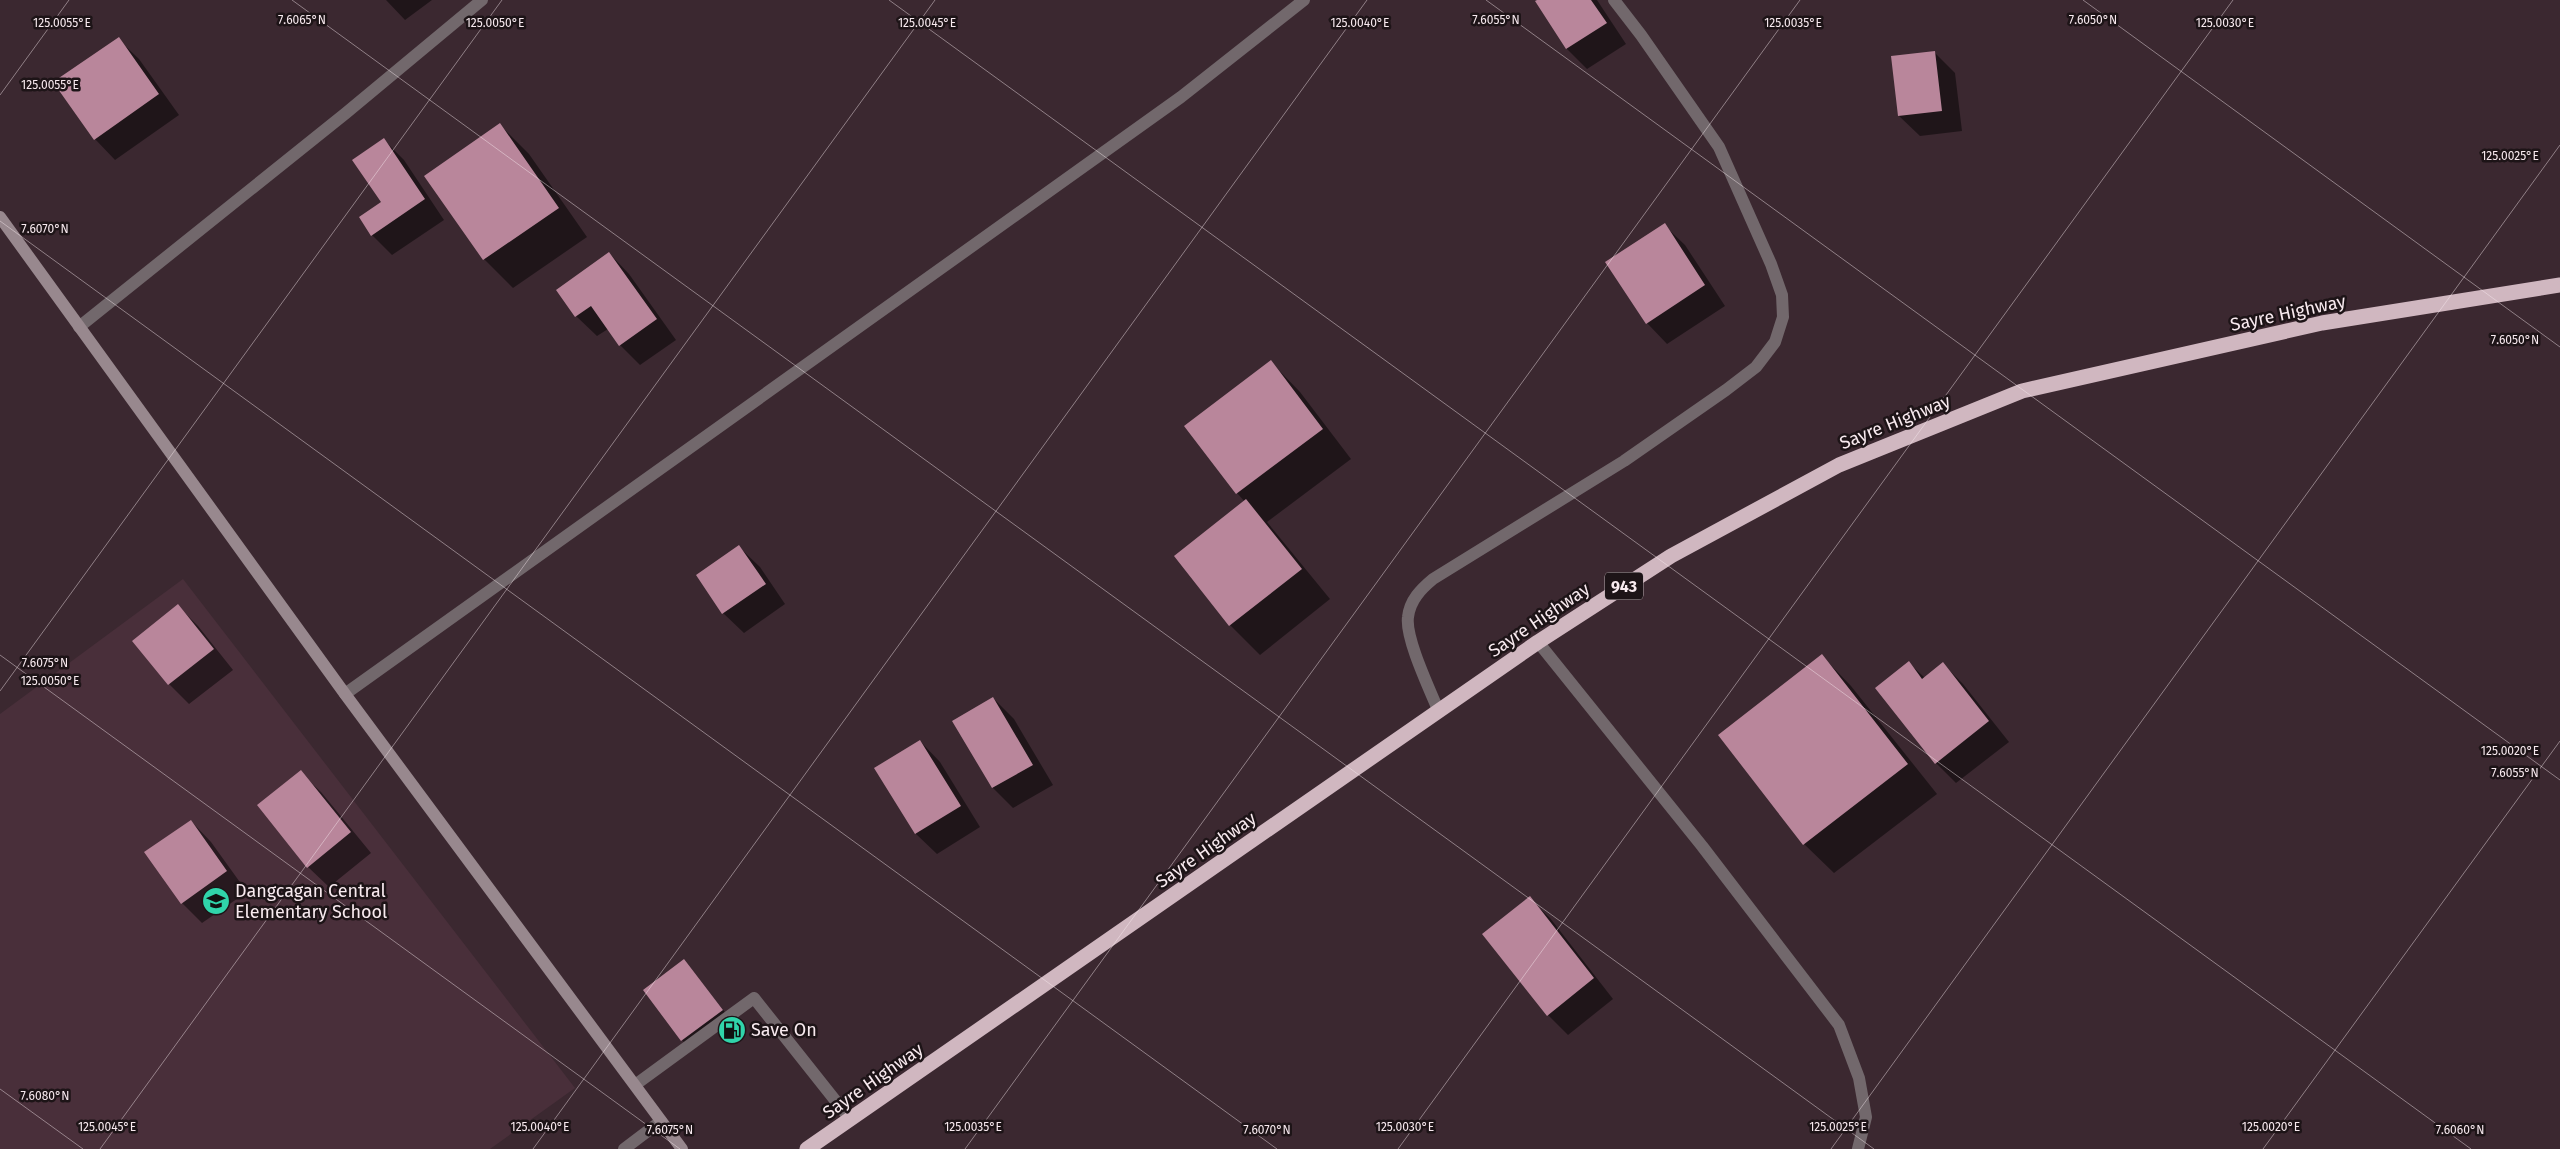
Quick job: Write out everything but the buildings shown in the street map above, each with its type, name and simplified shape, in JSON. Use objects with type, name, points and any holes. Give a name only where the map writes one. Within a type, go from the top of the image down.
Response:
[{"type":"highway","name":"Sayre Highway","points":[[807,1149],[1538,642],[1671,556],[1839,465],[2022,391],[2322,323],[2560,285]]},
{"type":"street","points":[[79,327],[346,113],[482,0]]},
{"type":"street","points":[[345,694],[1181,97],[1304,0]]},
{"type":"street","points":[[1439,712],[1410,638],[1408,618],[1419,591],[1433,579],[1624,461],[1726,390],[1756,367],[1775,342],[1783,317],[1782,294],[1771,264],[1719,148],[1642,35],[1614,0]]},
{"type":"street","points":[[0,217],[345,694],[682,1149]]},
{"type":"street","points":[[1538,642],[1702,846],[1839,1025],[1859,1078],[1866,1117],[1858,1149]]},
{"type":"street","points":[[634,1085],[754,998],[850,1119]]},
{"type":"street","points":[[624,1149],[661,1121]]},
{"type":"shaded area","name":"Dangcagan Central Elementary School","points":[[183,579],[575,1088],[490,1149],[0,1149],[0,714]]},
{"type":"place","name":"Dangcagan Central Elementary School","points":[[216,901]]},
{"type":"place","name":"Save On","points":[[732,1030]]}]
